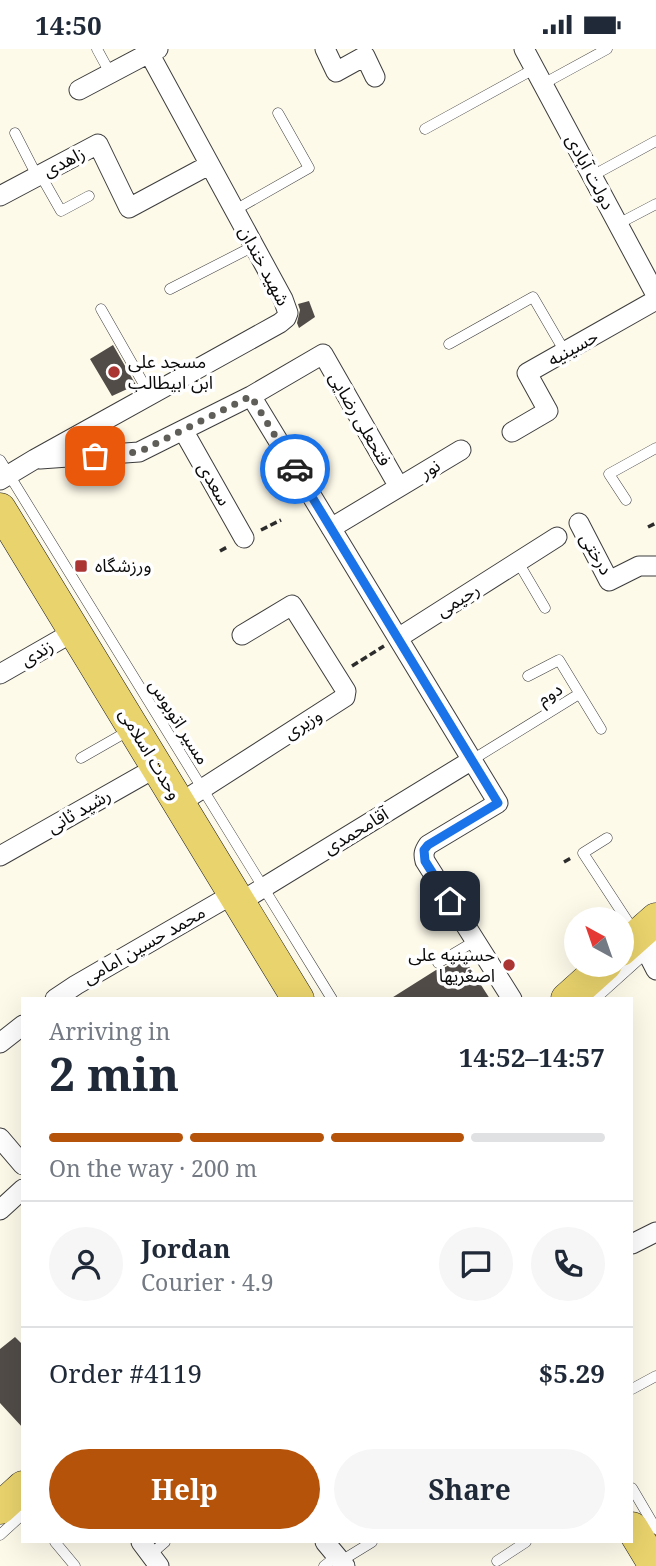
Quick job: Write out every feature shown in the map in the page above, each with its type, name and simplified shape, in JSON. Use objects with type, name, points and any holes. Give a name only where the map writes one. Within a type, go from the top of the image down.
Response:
[{"type":"main road","name":"وحدت اسلامی","points":[[0,509],[157,767],[191,796],[246,894],[297,997]]},
{"type":"main road","points":[[569,997],[592,977]]},
{"type":"main road","points":[[633,1530],[655,1566]]},
{"type":"street","points":[[325,49],[336,72],[365,56],[375,77]]},
{"type":"street","name":"دولت آبادی","points":[[524,49],[656,298]]},
{"type":"street","points":[[79,90],[154,51]]},
{"type":"street","name":"شهید خندان","points":[[3,472],[36,459],[280,324],[288,313],[209,165],[154,51]]},
{"type":"street","name":"زاهدی","points":[[0,196],[98,144],[129,208],[209,165]]},
{"type":"street","name":"حسینیه","points":[[512,432],[548,411],[527,373],[656,298]]},
{"type":"street","name":"فتحعلی رضایی","points":[[36,459],[139,452],[251,396],[323,354],[399,487],[331,528]]},
{"type":"street","points":[[251,396],[498,803],[428,845],[424,856],[511,997]]},
{"type":"street","name":"سعدی","points":[[183,430],[244,538]]},
{"type":"street","name":"نور","points":[[399,487],[461,450]]},
{"type":"street","name":"درختی","points":[[579,523],[609,581],[639,566],[656,566]]},
{"type":"street","name":"رحیمی","points":[[398,638],[558,537]]},
{"type":"street","points":[[242,635],[292,604],[337,676]]},
{"type":"street","name":"زندی","points":[[0,674],[75,632]]},
{"type":"street","name":"وزیری","points":[[191,796],[345,697],[346,691],[337,676]]},
{"type":"street","name":"آقامحمدی","points":[[246,894],[472,760]]},
{"type":"street","name":"رشید ثانی","points":[[2,849],[157,767]]},
{"type":"street","name":"محمد حسین امامی","points":[[58,997],[246,894]]},
{"type":"street","points":[[643,940],[656,970]]},
{"type":"street","points":[[0,1043],[21,1027]]},
{"type":"street","points":[[0,1138],[21,1163]]},
{"type":"street","points":[[0,1210],[21,1191]]},
{"type":"street","points":[[633,1244],[656,1232]]},
{"type":"lane","points":[[97,49],[110,73]]},
{"type":"lane","points":[[425,129],[539,76],[607,49]]},
{"type":"lane","points":[[235,210],[309,168],[278,113]]},
{"type":"lane","points":[[15,133],[61,211],[89,196]]},
{"type":"lane","points":[[592,176],[656,141]]},
{"type":"lane","points":[[618,225],[656,204]]},
{"type":"lane","points":[[170,289],[254,246]]},
{"type":"lane","points":[[449,344],[533,297],[565,352]]},
{"type":"lane","points":[[101,309],[150,395]]},
{"type":"lane","points":[[626,500],[609,474],[656,448]]},
{"type":"lane","name":"مسیر اتوبوس","points":[[3,472],[191,796]]},
{"type":"lane","points":[[518,562],[545,608]]},
{"type":"lane","name":"دوم","points":[[472,760],[579,694],[559,660],[527,676]]},
{"type":"lane","points":[[579,694],[601,729]]},
{"type":"lane","points":[[81,758],[134,728]]},
{"type":"lane","points":[[597,997],[643,940],[583,853],[607,838]]},
{"type":"lane","points":[[246,894],[330,997]]},
{"type":"lane","points":[[438,963],[475,941]]},
{"type":"lane","points":[[633,1388],[656,1375]]},
{"type":"lane","points":[[633,1490],[656,1529]]},
{"type":"lane","points":[[0,1535],[17,1501]]},
{"type":"lane","points":[[56,1543],[75,1566]]},
{"type":"lane","points":[[334,1558],[370,1543]]},
{"type":"lane","points":[[497,1561],[524,1543]]},
{"type":"path","points":[[648,527],[656,523]]},
{"type":"path","points":[[337,676],[398,638]]},
{"type":"building","points":[[309,301],[315,317],[299,328],[298,304]]},
{"type":"building","name":"مسجد علی ابن ابیطالب","points":[[113,345],[136,385],[112,396],[90,359]]},
{"type":"building","points":[[463,957],[489,997],[393,997],[436,970]]},
{"type":"building","points":[[15,1337],[21,1343],[21,1426],[0,1403],[0,1349]]},
{"type":"way so far","points":[[95,456],[139,452],[251,396],[295,469]]},
{"type":"place","name":"مسجد علی ابن ابیطالب","points":[[114,372]]},
{"type":"place","name":"ورزشگاه","points":[[81,566]]},
{"type":"place","name":"حسینیه علی اصغریها","points":[[509,965]]},
{"type":"route","points":[[295,469],[498,803],[424,850],[425,861],[450,901]]}]
